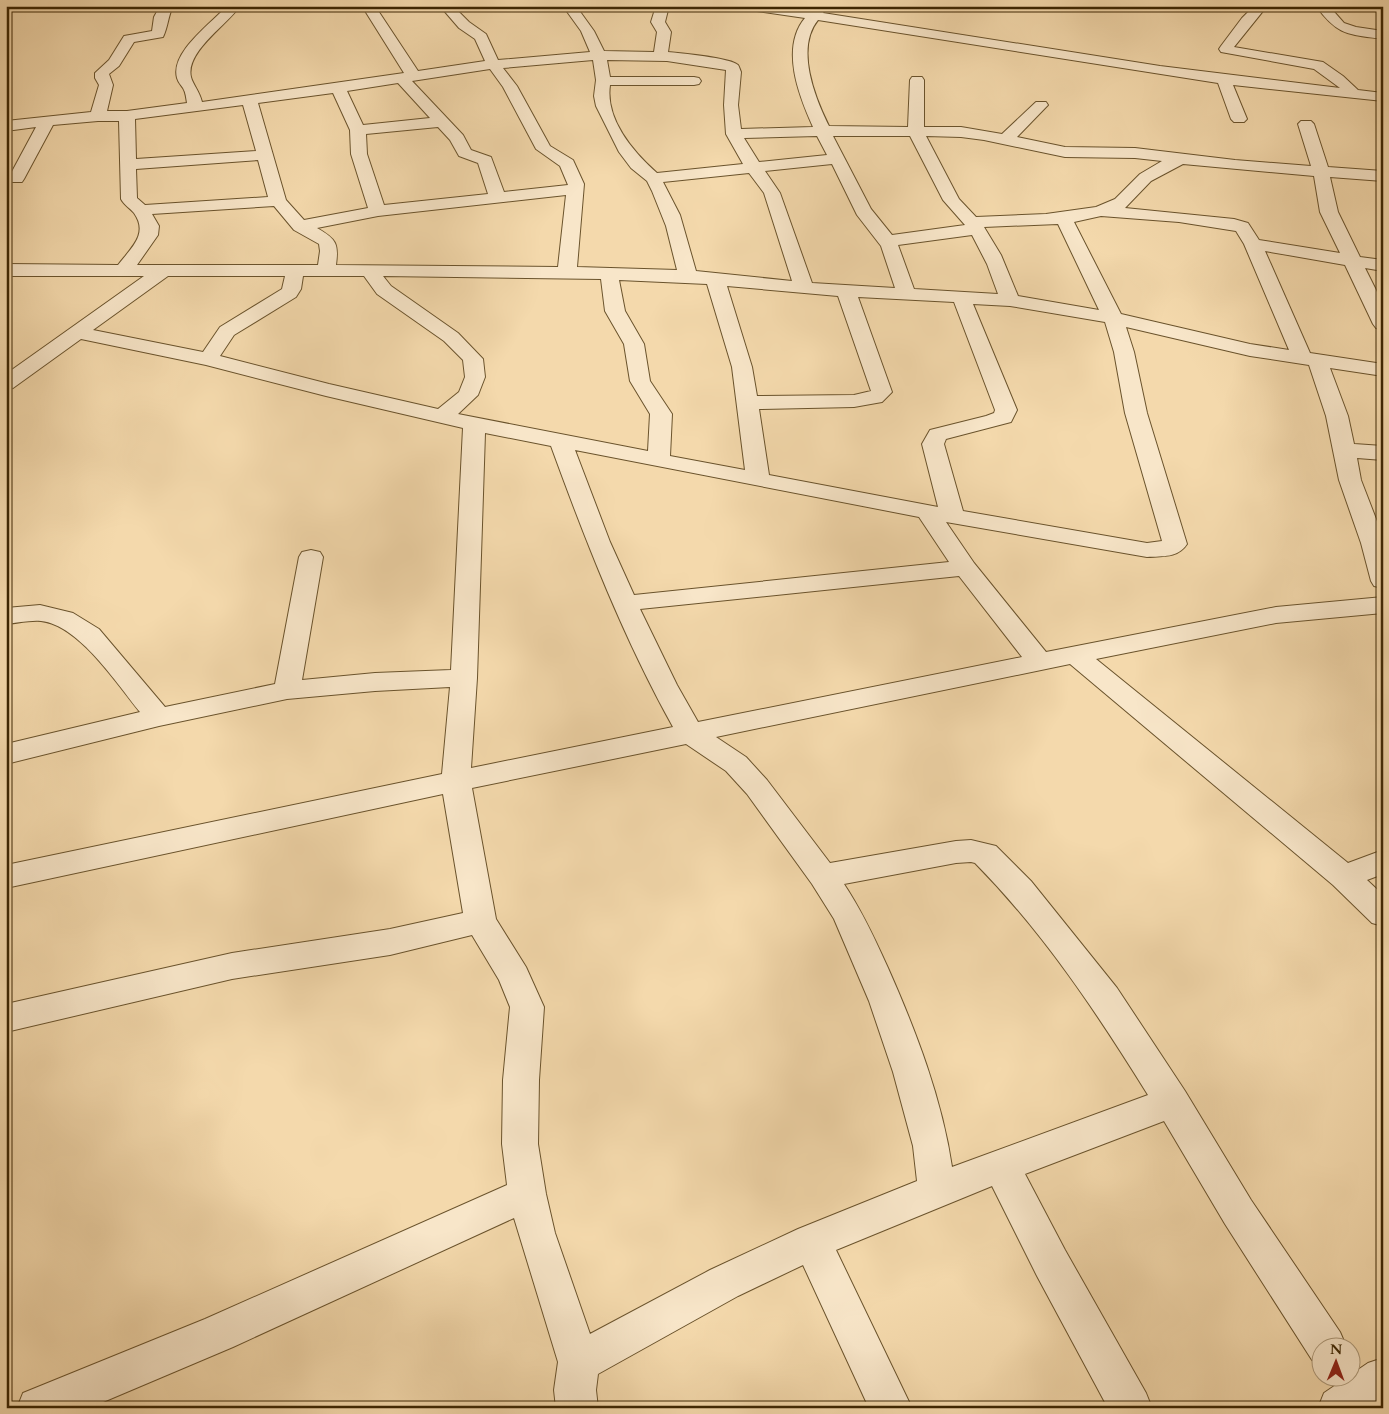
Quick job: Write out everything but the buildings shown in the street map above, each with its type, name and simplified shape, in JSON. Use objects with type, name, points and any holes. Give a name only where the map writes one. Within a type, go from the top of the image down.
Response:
[{"type":"street","points":[[98,116],[106,86],[102,73],[114,63],[129,39],[158,34],[161,17],[167,6]]},
{"type":"street","points":[[195,107],[190,87],[184,79],[183,70],[186,59],[234,6]]},
{"type":"street","points":[[368,6],[402,56],[407,77],[441,122],[457,138],[465,153],[485,160],[498,198]]},
{"type":"street","points":[[446,6],[464,25],[481,37],[494,65],[510,86],[544,149],[567,163],[574,177],[576,189],[567,272]]},
{"type":"street","points":[[569,6],[584,24],[600,55],[603,81],[600,92],[602,103],[610,121],[628,154],[638,166],[653,178],[676,226],[688,276]]},
{"type":"street","points":[[660,56],[664,32],[658,22],[663,6]]},
{"type":"street","points":[[750,6],[817,11],[1224,80],[1383,97]]},
{"type":"street","points":[[1261,6],[1255,15],[1242,26],[1226,48],[1227,50],[1318,65],[1338,79],[1354,94]]},
{"type":"street","points":[[1322,6],[1338,26],[1354,31],[1383,35]]},
{"type":"street","points":[[817,11],[802,36],[800,72],[822,131],[836,159],[860,205],[887,241],[906,294]]},
{"type":"street","points":[[6,126],[98,116],[127,116],[494,65],[600,55],[660,56],[716,63],[732,67],[734,72],[732,105],[734,134],[754,168],[772,193],[804,288]]},
{"type":"street","points":[[917,80],[916,132],[958,210],[974,225],[993,255],[1010,300]]},
{"type":"street","points":[[1224,80],[1240,119]]},
{"type":"street","points":[[603,81],[694,82]]},
{"type":"street","points":[[338,88],[358,130],[359,154],[378,211]]},
{"type":"street","points":[[249,99],[278,201],[300,226],[327,242],[329,251],[326,271]]},
{"type":"street","points":[[1006,139],[1040,106]]},
{"type":"street","points":[[123,271],[149,236],[150,226],[141,210],[129,199],[127,116]]},
{"type":"street","points":[[16,180],[47,122]]},
{"type":"street","points":[[358,130],[441,122]]},
{"type":"street","points":[[1306,124],[1321,172],[1329,212],[1383,324]]},
{"type":"street","points":[[734,134],[822,131],[961,132],[1006,139],[1065,152],[1135,153],[1321,172],[1383,176]]},
{"type":"street","points":[[127,165],[264,155]]},
{"type":"street","points":[[1102,211],[1119,204],[1140,181],[1152,172],[1182,158]]},
{"type":"street","points":[[653,178],[836,159]]},
{"type":"street","points":[[300,226],[378,211],[576,189]]},
{"type":"street","points":[[141,210],[278,201]]},
{"type":"street","points":[[887,241],[974,225],[1063,217],[1102,211],[1179,217],[1234,224],[1242,227],[1253,244],[1337,416],[1343,450],[1383,581]]},
{"type":"street","points":[[78,333],[208,359],[326,390],[474,424],[758,480],[927,512],[1147,550],[1171,548],[1175,544],[1136,413],[1124,352],[1113,318],[1063,217]]},
{"type":"street","points":[[1253,244],[1383,266]]},
{"type":"street","points":[[6,270],[567,272],[688,276],[804,288],[1010,300],[1113,318],[1250,350],[1383,370]]},
{"type":"street","points":[[8,381],[163,271]]},
{"type":"street","points":[[208,359],[227,331],[289,293],[292,289],[295,271]]},
{"type":"street","points":[[370,272],[384,290],[451,337],[473,359],[475,377],[468,394],[442,416]]},
{"type":"street","points":[[608,274],[614,311],[634,344],[640,381],[661,414],[659,460]]},
{"type":"street","points":[[715,278],[742,367],[758,480]]},
{"type":"street","points":[[748,403],[854,401],[875,398],[882,392],[846,291]]},
{"type":"street","points":[[952,515],[933,444],[938,435],[994,421],[1003,417],[1006,410],[961,297]]},
{"type":"street","points":[[474,424],[464,678],[456,782],[480,922],[514,976],[526,1008],[527,1025],[521,1080],[520,1144],[527,1194],[536,1233],[580,1362],[575,1390],[577,1408]]},
{"type":"street","points":[[560,441],[598,542],[639,636],[663,685],[691,734],[736,764],[756,787],[823,876],[848,915],[892,1019],[911,1072],[931,1146],[937,1190]]},
{"type":"street","points":[[1343,450],[1383,453]]},
{"type":"street","points":[[927,512],[965,568],[1039,662]]},
{"type":"street","points":[[287,690],[311,557]]},
{"type":"street","points":[[626,603],[965,568]]},
{"type":"street","points":[[6,876],[1039,662],[1276,615],[1383,605]]},
{"type":"street","points":[[6,616],[40,613],[64,619],[90,635],[159,717]]},
{"type":"street","points":[[1075,655],[1344,877],[1383,914]]},
{"type":"street","points":[[6,754],[159,717],[287,690],[375,682],[464,678]]},
{"type":"street","points":[[823,876],[956,852],[971,851],[985,854],[1020,889],[1105,998],[1172,1102],[1238,1212],[1319,1336]]},
{"type":"street","points":[[1344,877],[1383,861]]},
{"type":"street","points":[[6,1018],[232,966],[390,942],[480,922]]},
{"type":"street","points":[[580,1362],[724,1282],[812,1242],[1001,1165],[1172,1102]]},
{"type":"street","points":[[1001,1165],[1051,1263],[1131,1408]]},
{"type":"street","points":[[38,1408],[219,1333],[527,1194]]},
{"type":"street","points":[[812,1242],[891,1408]]}]
